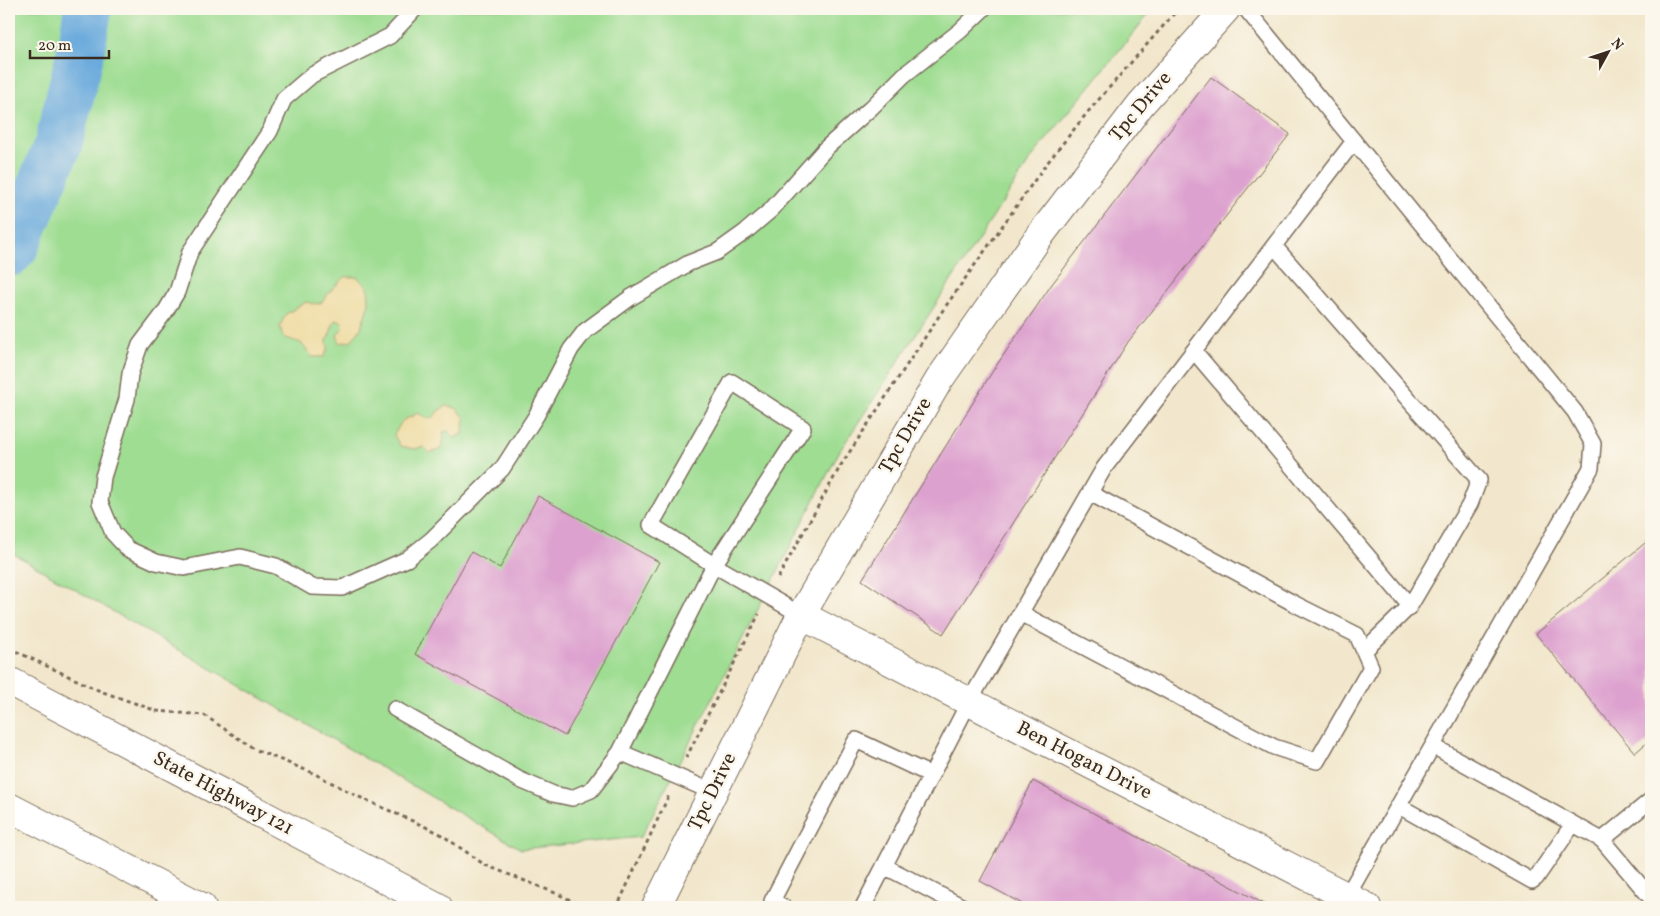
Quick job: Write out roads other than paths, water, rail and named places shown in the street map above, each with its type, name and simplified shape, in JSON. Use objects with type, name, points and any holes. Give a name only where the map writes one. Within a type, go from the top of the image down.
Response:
[{"type":"main road","name":"Tpc Drive","points":[[656,907],[801,615],[939,380],[1038,238],[1141,104],[1226,9]]},
{"type":"main road","name":"Ben Hogan Drive","points":[[801,615],[1357,902]]},
{"type":"main road","name":"State Highway 121","points":[[9,681],[438,907]]},
{"type":"main road","points":[[9,807],[198,905]]},
{"type":"lane","points":[[415,9],[390,36],[312,75],[284,99],[270,131],[190,252],[176,292],[165,312],[140,345],[130,374],[127,399],[103,477],[100,502],[113,533],[128,549],[156,562],[184,568],[240,557],[276,566],[312,587],[342,588],[407,559],[432,540],[502,469],[536,416],[572,348],[585,331],[630,298],[689,263],[717,252],[745,232],[771,210],[826,148],[871,108],[904,75],[960,31],[983,9]]},
{"type":"lane","points":[[1246,9],[1575,412],[1593,444],[1591,468],[1398,806],[1357,902]]},
{"type":"lane","points":[[863,907],[969,702],[1104,468],[1354,141]]},
{"type":"lane","points":[[1274,246],[1479,480],[1470,504],[1410,606],[1364,651]]},
{"type":"lane","points":[[1194,351],[1410,606]]},
{"type":"lane","points":[[395,709],[520,780],[553,794],[572,798],[591,790],[620,752],[714,565],[803,428],[732,382],[651,525],[714,565],[801,615]]},
{"type":"lane","points":[[1020,613],[1274,747],[1317,761],[1371,667],[1357,635],[1090,493]]},
{"type":"lane","points":[[784,907],[772,901],[856,740],[931,775]]},
{"type":"lane","points":[[1433,746],[1602,840],[1651,898]]},
{"type":"lane","points":[[620,752],[713,792]]},
{"type":"lane","points":[[1602,840],[1651,800]]},
{"type":"lane","points":[[1398,806],[1532,881],[1573,824]]},
{"type":"lane","points":[[884,866],[963,907]]},
{"type":"waterway","points":[[9,253],[15,246],[58,145],[81,51],[88,9]]}]
